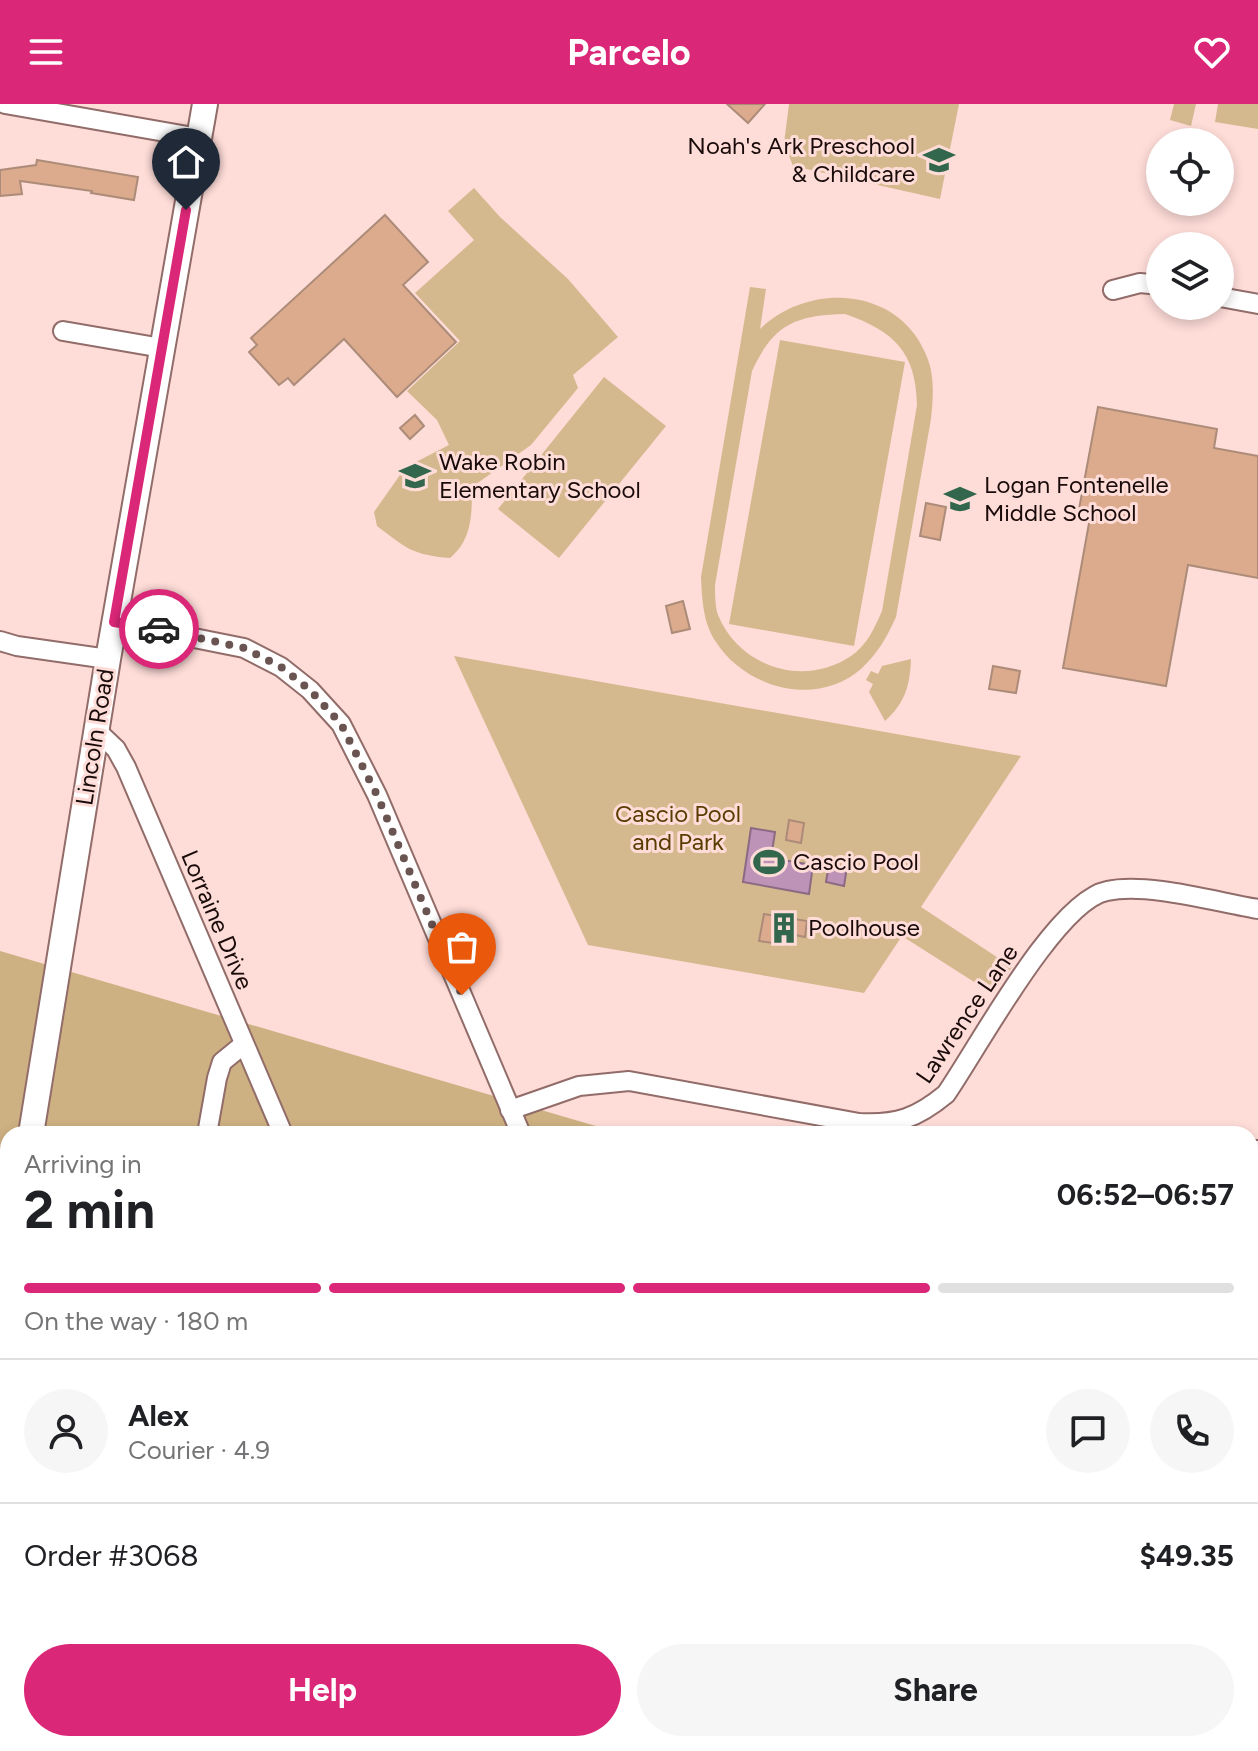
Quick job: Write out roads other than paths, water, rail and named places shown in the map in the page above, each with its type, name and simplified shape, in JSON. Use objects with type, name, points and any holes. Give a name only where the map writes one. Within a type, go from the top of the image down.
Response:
[{"type":"main road","name":"Lincoln Road","points":[[32,1126],[114,622],[205,104]]},
{"type":"street","points":[[5,104],[199,138]]},
{"type":"street","points":[[1113,290],[1146,284]]},
{"type":"street","points":[[1234,300],[1258,304]]},
{"type":"street","points":[[63,331],[162,348]]},
{"type":"street","points":[[114,622],[244,648],[281,667],[310,690],[341,724],[377,795],[517,1126]]},
{"type":"street","points":[[0,641],[108,659]]},
{"type":"street","name":"Lorraine Drive","points":[[97,731],[116,749],[126,767],[280,1126]]},
{"type":"street","name":"Lawrence Lane","points":[[510,1110],[579,1086],[629,1081],[859,1123],[893,1123],[923,1111],[946,1094],[1044,943],[1068,914],[1093,895],[1121,889],[1147,890],[1258,909]]},
{"type":"street","points":[[208,1126],[222,1062],[244,1044]]},
{"type":"place","name":"Noah's Ark Preschool & Childcare","points":[[939,160]]},
{"type":"place","name":"Wake Robin Elementary School","points":[[415,476]]},
{"type":"place","name":"Logan Fontenelle Middle School","points":[[960,499]]},
{"type":"place","name":"Cascio Pool","points":[[769,862]]},
{"type":"place","name":"Poolhouse","points":[[784,928]]},
{"type":"park label","name":"Cascio Pool and Park","points":[[678,828]]}]
